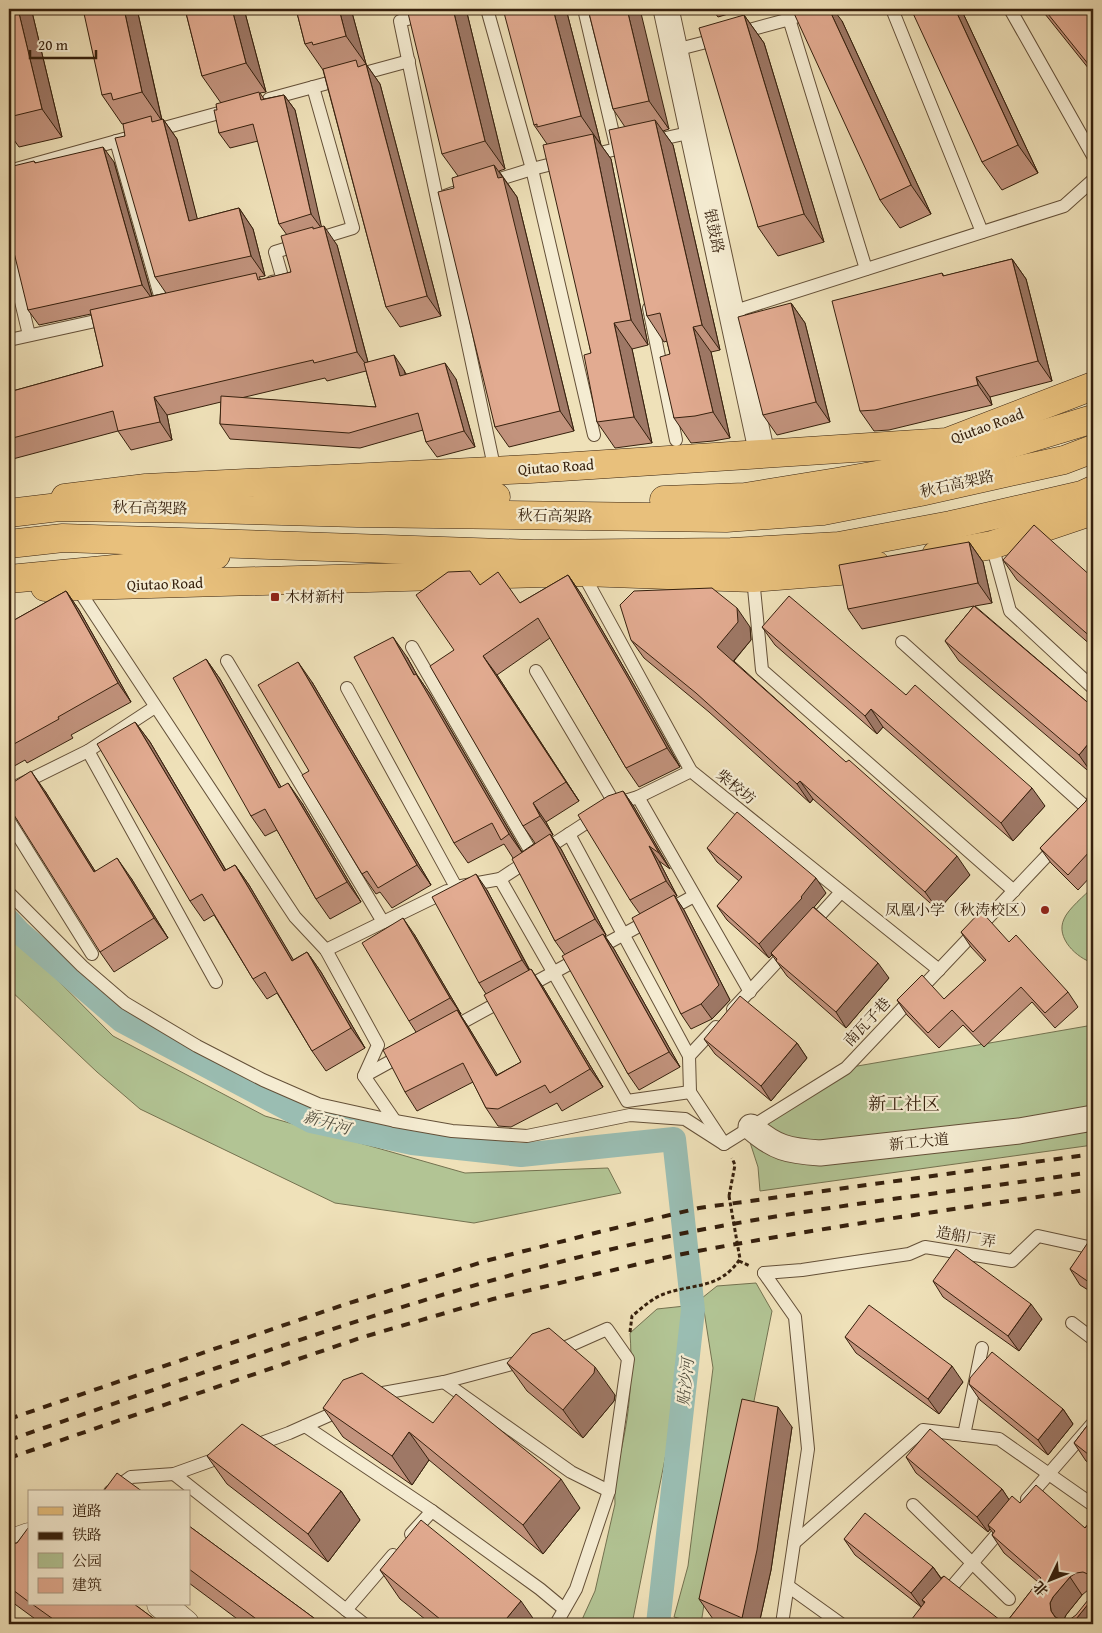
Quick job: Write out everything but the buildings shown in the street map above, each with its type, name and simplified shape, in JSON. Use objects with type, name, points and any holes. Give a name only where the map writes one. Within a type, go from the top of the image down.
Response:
[{"type":"main road","name":"Qiutao Road","points":[[9,505],[146,488],[495,471],[947,442],[1093,386]]},
{"type":"main road","points":[[50,500],[355,491],[648,501],[745,497],[951,462],[1093,419]]},
{"type":"main road","name":"秋石高架路","points":[[9,513],[59,507],[726,518],[823,511],[1055,462],[1093,449]]},
{"type":"main road","points":[[9,544],[62,538],[534,554],[731,552],[838,546],[951,525],[1082,495],[1093,490]]},
{"type":"main road","name":"Qiutao Road","points":[[9,588],[582,572],[753,578],[840,571],[992,544],[1093,512]]},
{"type":"main road","points":[[9,579],[146,566],[280,546]]},
{"type":"street","name":"银鼓路","points":[[666,9],[762,454]]},
{"type":"street","name":"新工大道","points":[[750,1127],[767,1141],[793,1152],[820,1153],[1019,1131],[1093,1118]]},
{"type":"street","points":[[9,1544],[28,1537]]},
{"type":"street","points":[[164,1606],[186,1624]]},
{"type":"lane","points":[[444,9],[400,20],[495,471]]},
{"type":"lane","points":[[487,9],[532,169],[594,435]]},
{"type":"lane","points":[[584,9],[618,154]]},
{"type":"lane","points":[[675,50],[788,14],[816,9]]},
{"type":"lane","points":[[892,9],[982,232]]},
{"type":"lane","points":[[1010,9],[1093,156]]},
{"type":"lane","points":[[788,14],[866,269]]},
{"type":"lane","points":[[256,103],[409,61]]},
{"type":"lane","points":[[264,284],[282,280],[275,252],[353,228],[312,87]]},
{"type":"lane","points":[[9,171],[238,108]]},
{"type":"lane","points":[[437,199],[532,169],[618,154],[693,132]]},
{"type":"lane","points":[[116,141],[163,306]]},
{"type":"lane","points":[[732,312],[1064,206],[1093,180]]},
{"type":"lane","points":[[9,252],[29,336]]},
{"type":"lane","points":[[646,294],[676,440]]},
{"type":"lane","points":[[9,340],[124,314]]},
{"type":"lane","points":[[992,544],[1010,611],[1093,688]]},
{"type":"lane","name":"柴校坊","points":[[582,572],[691,771],[939,970]]},
{"type":"lane","points":[[753,578],[762,670],[1014,891]]},
{"type":"lane","points":[[76,586],[295,917],[326,950],[378,1045],[364,1076]]},
{"type":"lane","points":[[902,642],[1089,812]]},
{"type":"lane","points":[[412,646],[534,857]]},
{"type":"lane","points":[[227,660],[383,922]]},
{"type":"lane","points":[[536,671],[615,804]]},
{"type":"lane","points":[[347,688],[456,887]]},
{"type":"lane","points":[[9,790],[88,751],[155,707]]},
{"type":"lane","points":[[88,751],[216,982]]},
{"type":"lane","points":[[326,950],[456,887],[500,879],[615,804],[638,797],[691,771]]},
{"type":"lane","points":[[638,797],[750,992]]},
{"type":"lane","points":[[9,821],[92,954]]},
{"type":"lane","points":[[569,834],[689,1056],[690,1092],[724,1144]]},
{"type":"lane","name":"南瓦子巷","points":[[724,1144],[846,1068],[1064,837]]},
{"type":"lane","points":[[500,879],[626,1101],[690,1092]]},
{"type":"lane","points":[[689,1056],[841,892]]},
{"type":"lane","points":[[9,893],[82,966],[125,1003],[197,1046],[263,1080],[318,1104],[394,1121],[452,1131],[527,1136],[630,1114],[685,1119],[724,1144]]},
{"type":"lane","points":[[441,1034],[694,896]]},
{"type":"lane","points":[[364,1076],[416,1048]]},
{"type":"lane","points":[[364,1076],[394,1121]]},
{"type":"lane","name":"造船厂弄","points":[[794,1543],[808,1449],[795,1316],[764,1273],[802,1270],[909,1254],[925,1247],[1012,1261],[1038,1236],[1093,1248]]},
{"type":"lane","points":[[1072,1323],[1093,1339]]},
{"type":"lane","points":[[113,1490],[132,1477],[174,1474],[289,1434],[372,1395],[444,1382],[539,1357],[562,1350],[607,1329],[628,1359],[609,1491],[576,1589],[556,1624]]},
{"type":"lane","points":[[964,1434],[982,1348]]},
{"type":"lane","points":[[444,1382],[571,1472],[609,1491]]},
{"type":"lane","points":[[937,1604],[1093,1423]]},
{"type":"lane","points":[[305,1426],[432,1511],[540,1589],[564,1609]]},
{"type":"lane","points":[[782,1624],[794,1543],[923,1430],[999,1439],[1093,1505]]},
{"type":"lane","points":[[174,1474],[364,1624]]},
{"type":"lane","points":[[912,1505],[1009,1599]]},
{"type":"lane","points":[[346,1610],[432,1511]]},
{"type":"lane","points":[[788,1586],[841,1624]]},
{"type":"path","points":[[628,1359],[632,1316],[662,1294],[708,1284],[726,1275],[740,1259],[729,1196],[735,1165],[724,1144]]},
{"type":"green space","points":[[1093,887],[1093,963],[1074,952],[1065,940],[1062,926],[1069,911]]},
{"type":"green space","points":[[9,931],[113,1036],[265,1116],[465,1173],[608,1168],[621,1193],[474,1223],[335,1203],[140,1109],[97,1072],[9,989]]},
{"type":"green space","points":[[1093,1025],[1093,1145],[760,1191],[758,1167],[746,1130],[846,1068]]},
{"type":"green space","points":[[756,1283],[772,1311],[752,1411],[710,1566],[701,1624],[674,1617],[688,1566],[713,1368],[702,1298],[717,1286]]},
{"type":"green space","points":[[685,1306],[669,1439],[632,1624],[580,1624],[595,1591],[615,1504],[617,1472],[629,1398],[631,1366],[630,1333],[657,1309]]},
{"type":"waterway","name":"新开河","points":[[9,921],[19,932],[122,1021],[311,1121],[412,1143],[521,1155],[674,1139],[693,1310],[658,1624]]},
{"type":"railway","points":[[9,1419],[343,1305],[489,1260],[599,1232],[699,1208],[1093,1154]]},
{"type":"railway","points":[[9,1440],[336,1328],[419,1302],[586,1255],[670,1236],[775,1217],[1093,1172]]},
{"type":"railway","points":[[9,1458],[360,1338],[493,1299],[672,1256],[724,1246],[882,1220],[1093,1189]]},
{"type":"place","name":"木材新村","points":[[275,597]]},
{"type":"place","name":"凤凰小学（秋涛校区）","points":[[1045,910]]},
{"type":"district","name":"新工社区","points":[[904,1104]]},
{"type":"water label","name":"贴沙河","points":[[685,1382]]}]
